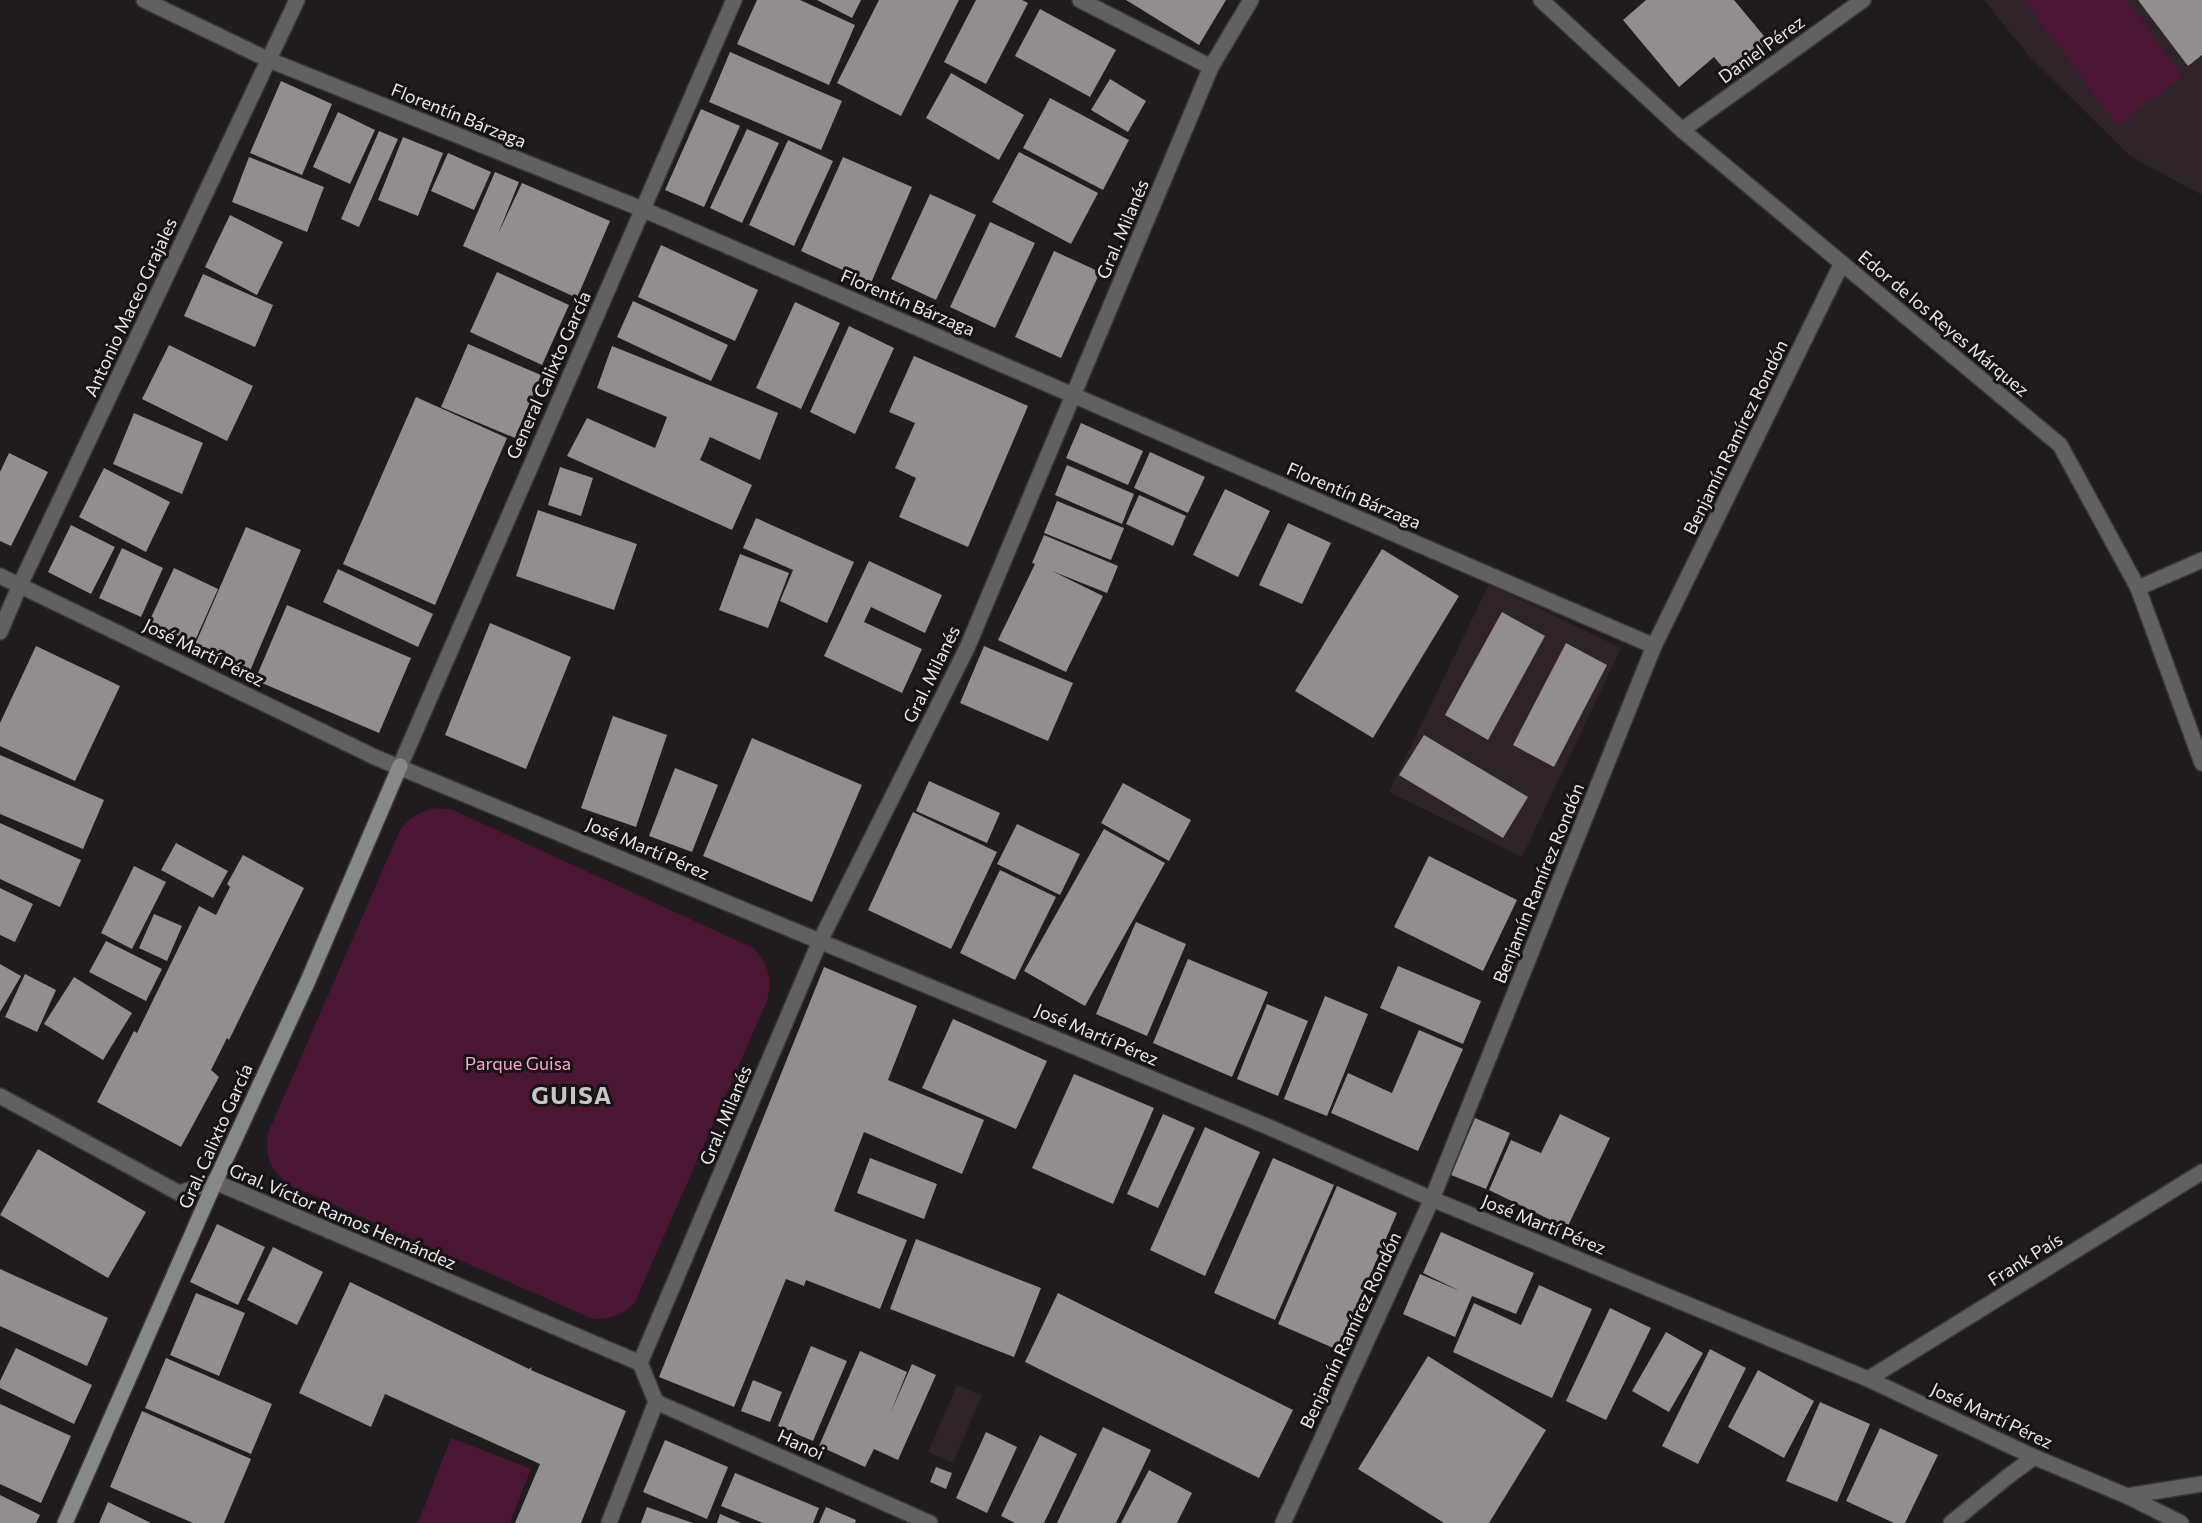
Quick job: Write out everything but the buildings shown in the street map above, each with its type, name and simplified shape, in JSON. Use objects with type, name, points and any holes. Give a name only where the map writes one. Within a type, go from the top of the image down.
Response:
[{"type":"main road","name":"Gral. Calixto García","points":[[65,1523],[215,1182],[307,982],[400,766]]},
{"type":"street","name":"Florentín Bárzaga","points":[[144,0],[269,60],[642,209],[1654,646]]},
{"type":"street","name":"Antonio Maceo Grajales","points":[[0,632],[20,585],[297,0]]},
{"type":"street","name":"General Calixto García","points":[[400,766],[734,0]]},
{"type":"street","points":[[1080,0],[1211,68]]},
{"type":"street","name":"Gral. Milanés","points":[[640,1363],[820,941],[967,648],[1211,68],[1251,0]]},
{"type":"street","name":"Edor de los Reyes Márquez","points":[[1541,0],[1682,130],[2060,445],[2138,588],[2202,763]]},
{"type":"street","name":"Daniel Pérez","points":[[1682,130],[1863,0]]},
{"type":"street","name":"Benjamín Ramírez Rondón","points":[[1283,1523],[1432,1199],[1654,646],[1842,263]]},
{"type":"street","points":[[2138,588],[2202,560]]},
{"type":"street","name":"José Martí Pérez","points":[[0,576],[377,758],[1271,1128],[1432,1199],[1868,1379],[2034,1457],[2127,1496],[2181,1523]]},
{"type":"street","name":"Gral. Víctor Ramos Hernández","points":[[0,1096],[179,1193],[215,1182],[640,1363]]},
{"type":"street","name":"Frank País","points":[[1868,1379],[2202,1172]]},
{"type":"street","points":[[609,1523],[656,1402],[640,1363]]},
{"type":"street","name":"Hanoi","points":[[656,1402],[930,1523]]},
{"type":"street","points":[[1951,1523],[2034,1457]]},
{"type":"street","points":[[2127,1496],[2202,1484]]},
{"type":"shaded area","points":[[1984,0],[2202,0],[2202,195],[2130,156],[2029,56]]},
{"type":"shaded area","points":[[1489,584],[1621,648],[1522,857],[1389,792]]},
{"type":"shaded area","points":[[957,1385],[982,1395],[953,1463],[928,1452]]},
{"type":"green space","points":[[2023,0],[2127,0],[2183,76],[2117,126]]},
{"type":"green space","name":"Parque Guisa","points":[[438,808],[453,810],[753,948],[766,967],[770,986],[767,1001],[634,1304],[615,1316],[593,1319],[289,1185],[277,1174],[270,1163],[267,1150],[268,1133],[401,828],[418,814]]},
{"type":"green space","points":[[451,1438],[531,1469],[510,1523],[418,1523]]},
{"type":"district","name":"GUISA","points":[[572,1094]]}]
